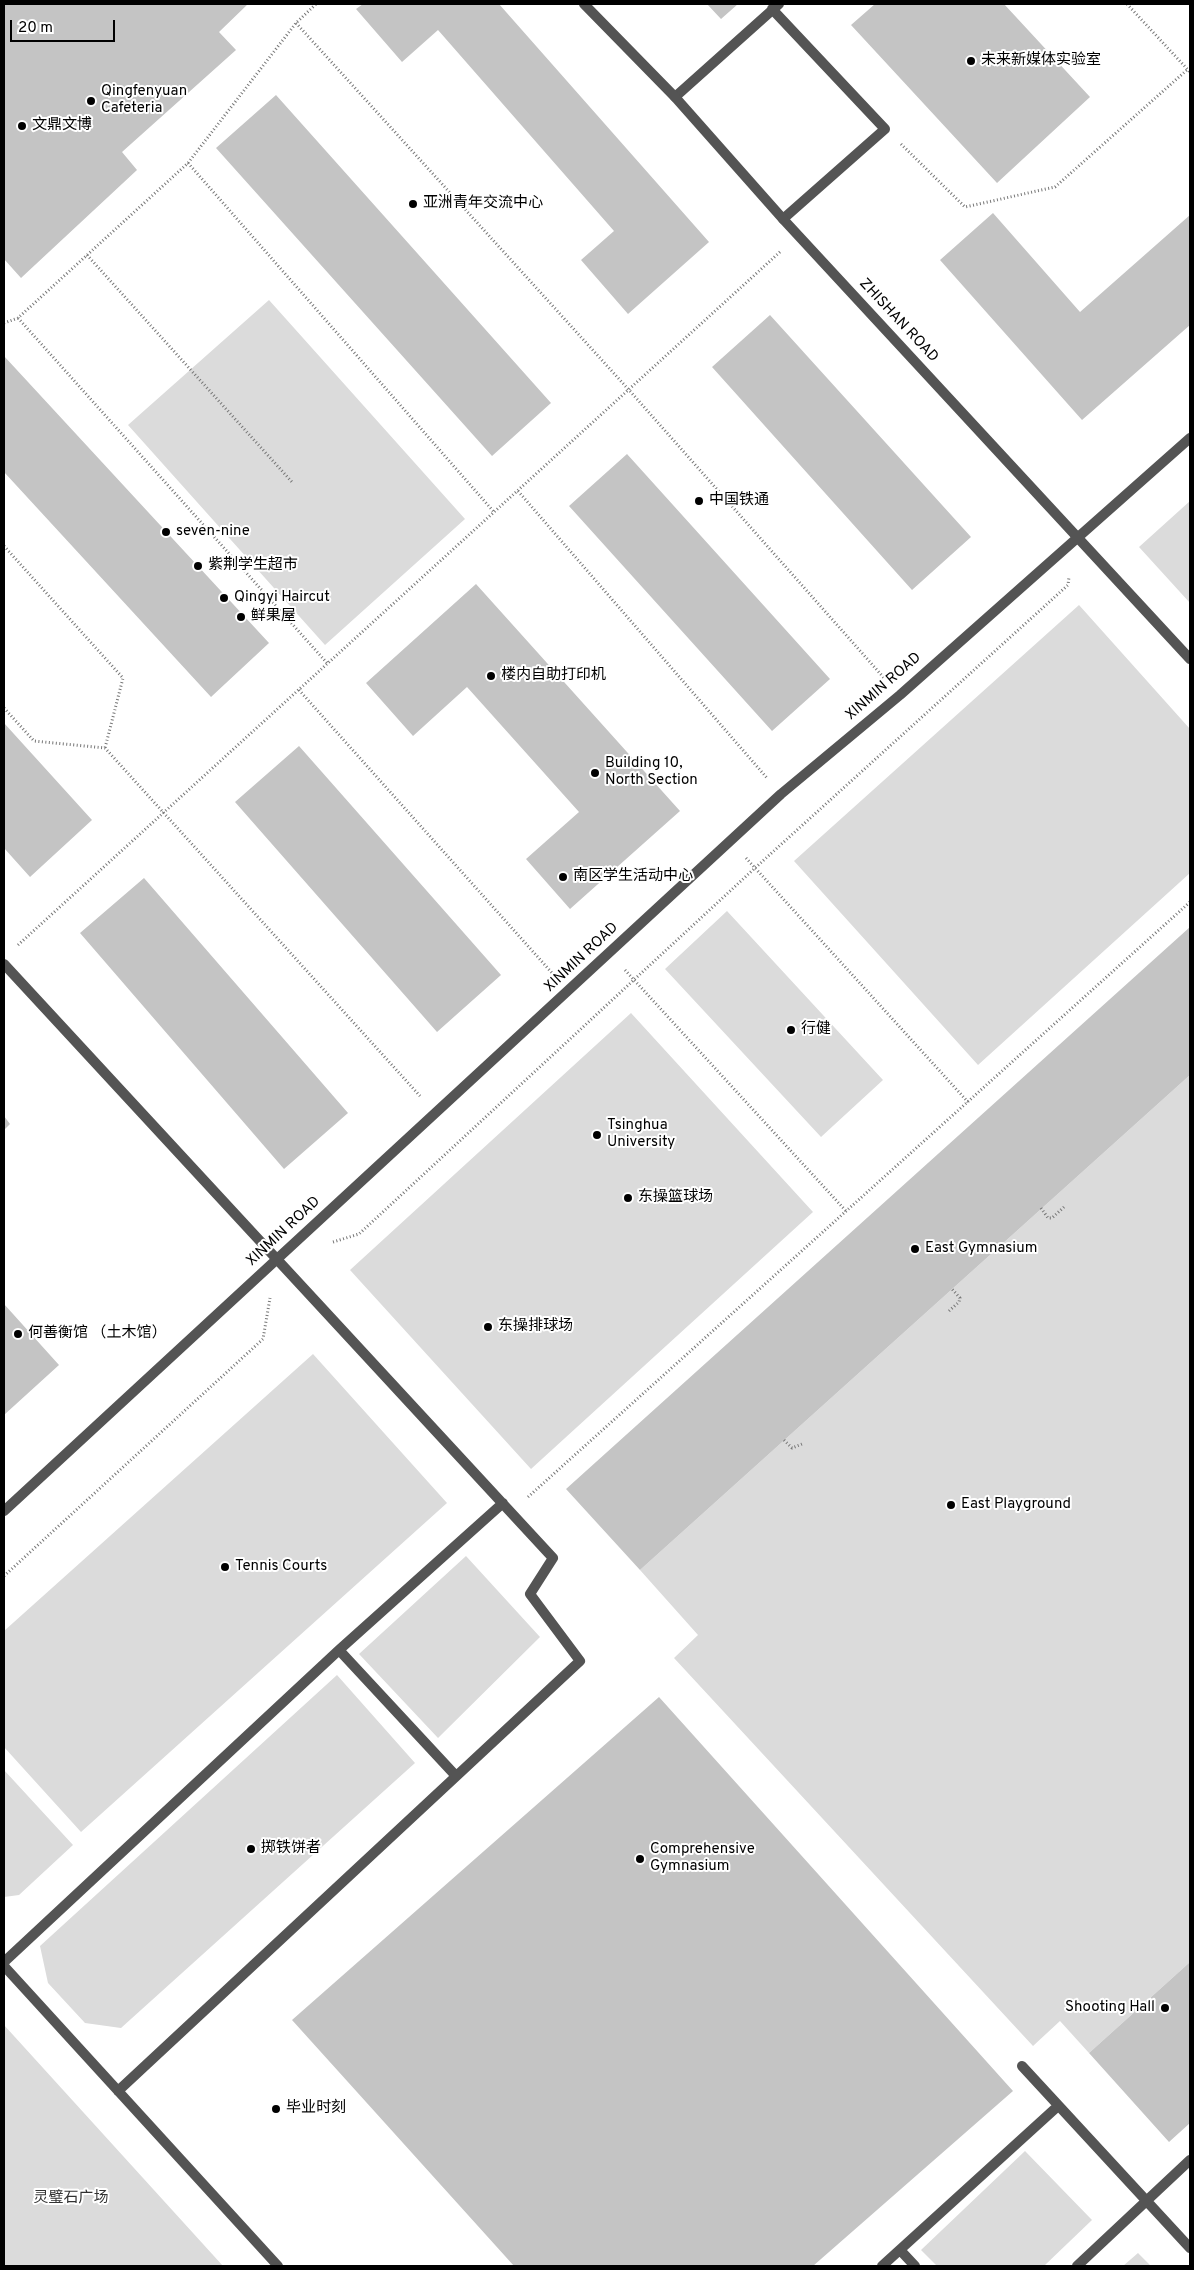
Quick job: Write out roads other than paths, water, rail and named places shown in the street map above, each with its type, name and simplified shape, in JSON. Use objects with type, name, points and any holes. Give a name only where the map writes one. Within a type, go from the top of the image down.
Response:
[{"type":"street","name":"ZHISHAN ROAD","points":[[584,4],[675,97],[782,219],[1190,659]]},
{"type":"street","points":[[675,97],[775,7],[885,129],[782,219]]},
{"type":"street","name":"XINMIN ROAD","points":[[4,1511],[781,794],[900,695],[1190,438]]},
{"type":"street","points":[[4,964],[553,1558],[530,1594],[580,1661],[118,2091]]},
{"type":"street","points":[[4,1962],[339,1650],[503,1503]]},
{"type":"street","points":[[339,1650],[456,1776]]},
{"type":"street","points":[[4,1966],[278,2266]]},
{"type":"street","points":[[1022,2066],[1190,2248]]},
{"type":"street","points":[[882,2266],[1058,2106]]},
{"type":"street","points":[[1077,2266],[1190,2160]]},
{"type":"street","points":[[900,2250],[915,2266]]},
{"type":"place","name":"未来新媒体实验室","points":[[971,61]]},
{"type":"place","name":"Qingfenyuan Cafeteria","points":[[91,101]]},
{"type":"place","name":"文鼎文博","points":[[22,126]]},
{"type":"place","name":"亚洲青年交流中心","points":[[413,204]]},
{"type":"place","name":"中国铁通","points":[[699,501]]},
{"type":"place","name":"seven-nine","points":[[166,532]]},
{"type":"place","name":"紫荆学生超市","points":[[198,566]]},
{"type":"place","name":"Qingyi Haircut","points":[[224,598]]},
{"type":"place","name":"鲜果屋","points":[[241,617]]},
{"type":"place","name":"楼内自助打印机","points":[[491,676]]},
{"type":"place","name":"Building 10, North Section","points":[[595,773]]},
{"type":"place","name":"南区学生活动中心","points":[[563,877]]},
{"type":"place","name":"行健","points":[[791,1030]]},
{"type":"place","name":"Tsinghua University","points":[[597,1135]]},
{"type":"place","name":"东操篮球场","points":[[628,1198]]},
{"type":"place","name":"East Gymnasium","points":[[915,1249]]},
{"type":"place","name":"东操排球场","points":[[488,1327]]},
{"type":"place","name":"何善衡馆 （土木馆）","points":[[18,1334]]},
{"type":"place","name":"East Playground","points":[[951,1505]]},
{"type":"place","name":"Tennis Courts","points":[[225,1567]]},
{"type":"place","name":"掷铁饼者","points":[[251,1849]]},
{"type":"place","name":"Comprehensive Gymnasium","points":[[640,1859]]},
{"type":"place","name":"Shooting Hall","points":[[1165,2008]]},
{"type":"place","name":"毕业时刻","points":[[276,2109]]},
{"type":"park label","name":"灵璧石广场","points":[[71,2199]]}]
